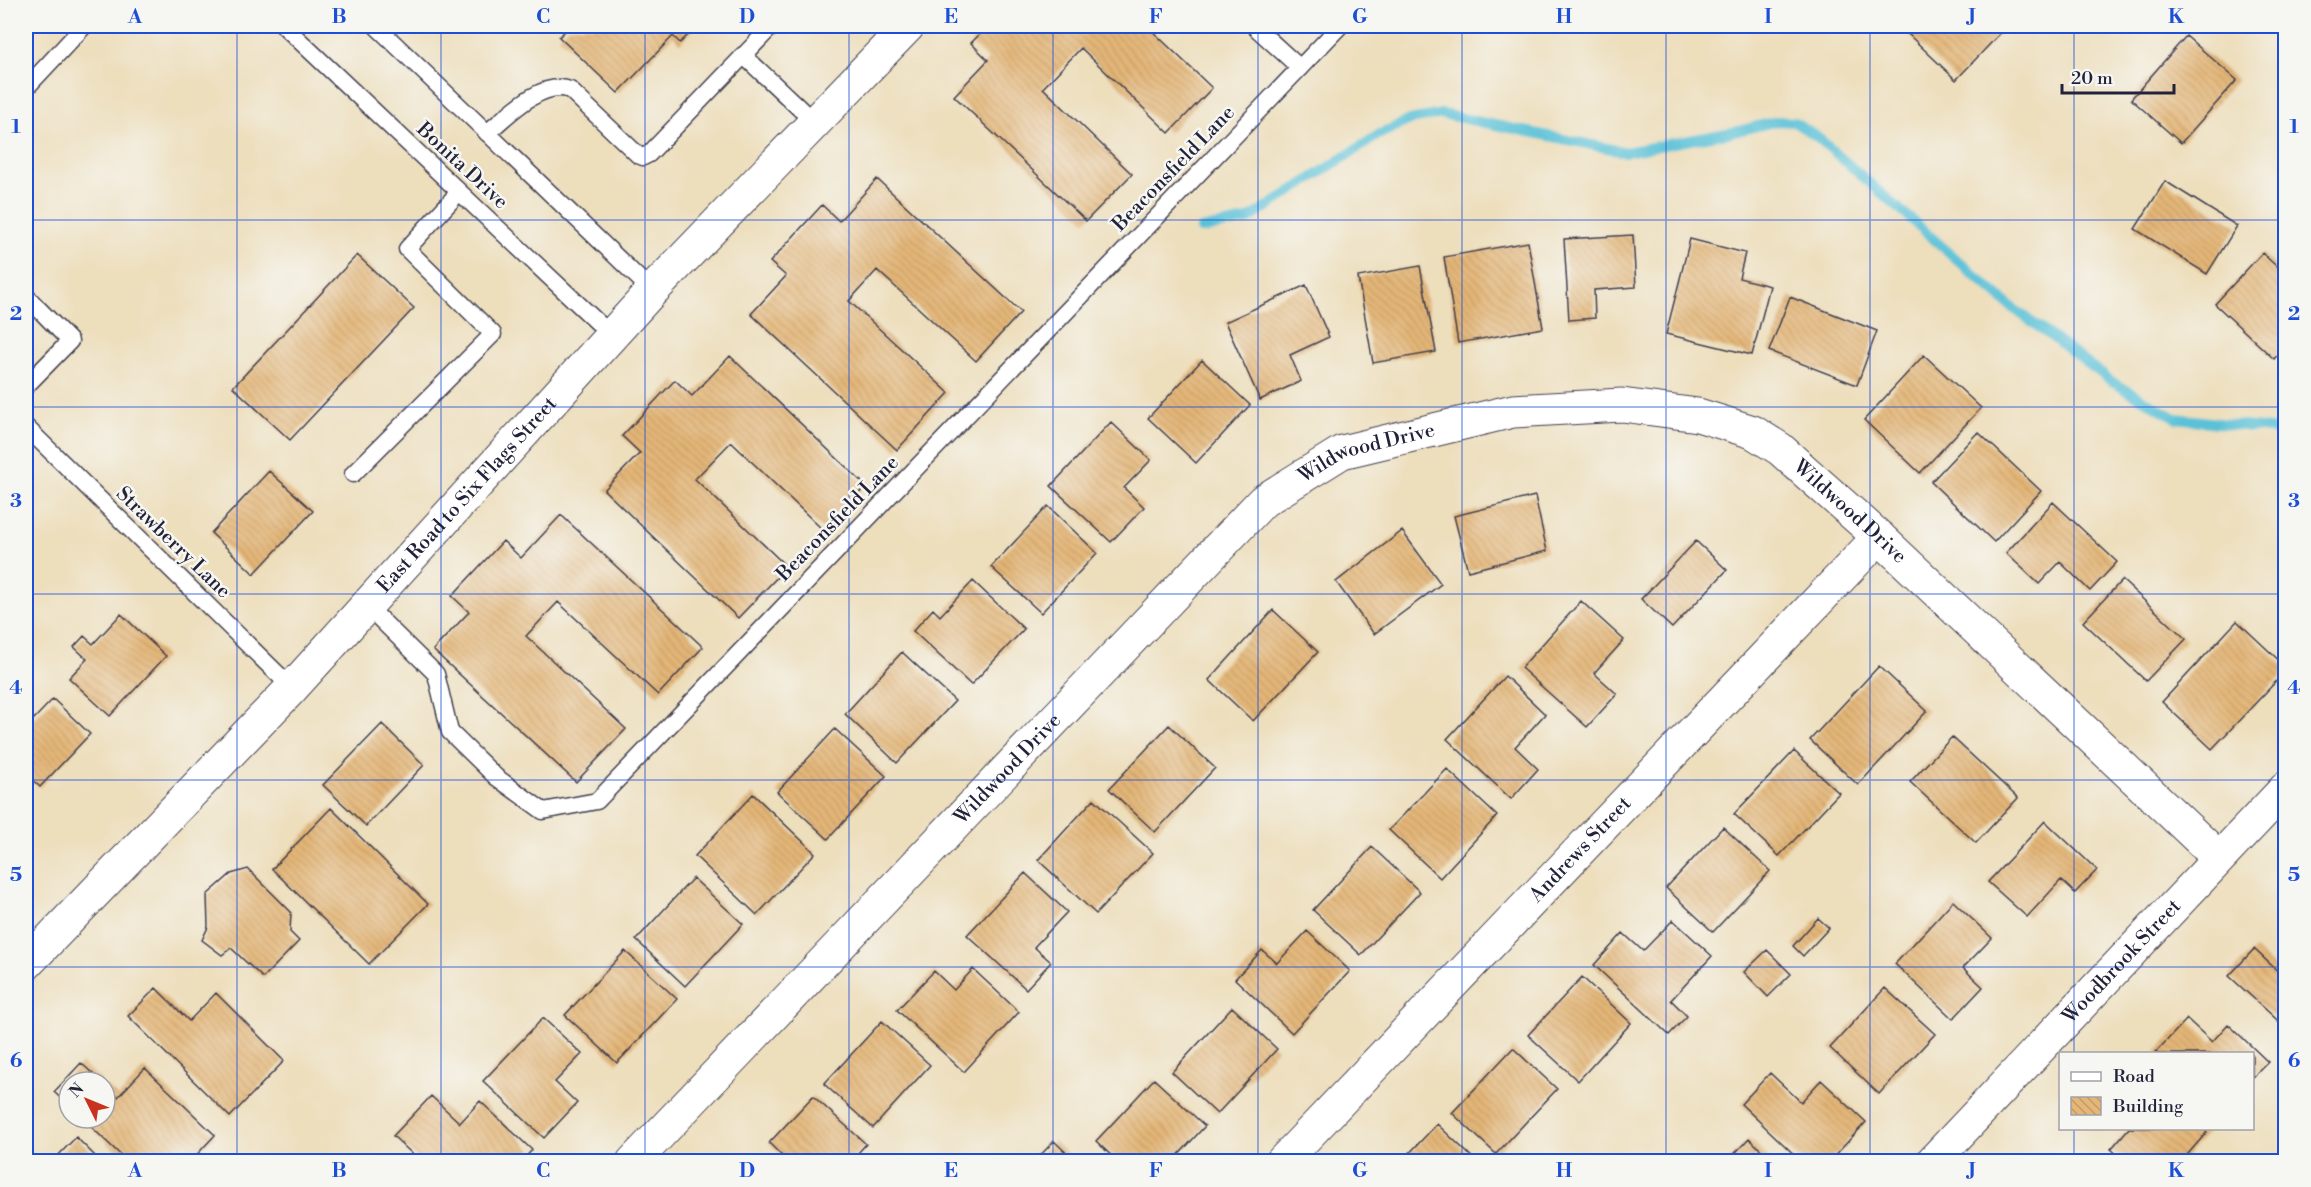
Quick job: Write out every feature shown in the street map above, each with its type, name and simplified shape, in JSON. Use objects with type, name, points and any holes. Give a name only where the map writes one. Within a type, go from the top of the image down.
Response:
[{"type":"street","name":"East Road to Six Flags Street","points":[[26,964],[292,688],[652,291],[908,26]]},
{"type":"street","name":"Wildwood Drive","points":[[633,1161],[1263,501],[1342,452],[1514,411],[1622,405],[1698,415],[1754,432],[1780,449],[1879,537],[2219,858]]},
{"type":"street","name":"Andrews Street","points":[[1282,1161],[1879,537]]},
{"type":"street","name":"Woodbrook Street","points":[[1932,1161],[2286,788]]},
{"type":"lane","points":[[26,88],[84,26]]},
{"type":"lane","name":"Bonita Drive","points":[[284,26],[612,336]]},
{"type":"lane","name":"Bonita Drive","points":[[376,26],[652,291]]},
{"type":"lane","points":[[487,133],[531,96],[559,87],[570,90],[638,155],[643,157],[649,154],[772,26]]},
{"type":"lane","points":[[1254,26],[1300,68]]},
{"type":"lane","name":"Beaconsfield Lane","points":[[366,605],[436,674],[450,732],[496,777],[543,811],[597,801],[1340,26]]},
{"type":"lane","points":[[743,56],[814,123]]},
{"type":"lane","points":[[353,474],[493,334],[407,249],[459,192]]},
{"type":"lane","points":[[26,296],[70,341],[31,381]]},
{"type":"lane","name":"Strawberry Lane","points":[[26,427],[292,688]]},
{"type":"building","points":[[570,26],[697,26],[680,43],[673,36],[618,93],[559,37]]},
{"type":"building","points":[[988,26],[1147,26],[1212,88],[1169,133],[1081,48],[1043,88],[1132,174],[1086,221],[954,96],[988,60],[971,43]]},
{"type":"building","points":[[1916,26],[2007,26],[1956,80],[1908,34]]},
{"type":"building","points":[[2186,36],[2237,80],[2181,143],[2131,99]]},
{"type":"building","points":[[877,179],[1021,312],[976,361],[877,270],[849,301],[949,393],[897,450],[751,314],[786,276],[770,262],[822,205],[839,221]]},
{"type":"building","points":[[2165,181],[2237,226],[2207,274],[2135,229]]},
{"type":"building","points":[[1633,235],[1636,287],[1594,290],[1595,318],[1569,320],[1564,239]]},
{"type":"building","points":[[1690,239],[1745,253],[1739,278],[1770,286],[1752,355],[1666,334]]},
{"type":"building","points":[[1528,242],[1543,328],[1458,343],[1444,257]]},
{"type":"building","points":[[2262,253],[2286,275],[2286,346],[2274,359],[2215,304]]},
{"type":"building","points":[[357,255],[414,308],[290,440],[233,387]]},
{"type":"building","points":[[1420,266],[1436,352],[1373,363],[1358,277]]},
{"type":"building","points":[[1306,285],[1329,337],[1290,355],[1301,381],[1260,400],[1225,322]]},
{"type":"building","points":[[1790,297],[1877,331],[1857,385],[1769,351]]},
{"type":"building","points":[[1924,355],[1981,408],[1920,473],[1864,420]]},
{"type":"building","points":[[730,356],[866,486],[823,530],[731,442],[695,479],[787,567],[738,618],[604,490],[640,453],[622,436],[675,380],[692,396]]},
{"type":"building","points":[[1202,360],[1250,405],[1196,463],[1148,418]]},
{"type":"building","points":[[1111,422],[1151,460],[1124,488],[1144,507],[1111,542],[1051,486]]},
{"type":"building","points":[[1978,432],[2041,491],[1994,542],[1931,482]]},
{"type":"building","points":[[269,471],[313,511],[254,574],[211,533]]},
{"type":"building","points":[[1535,496],[1547,551],[1468,571],[1454,516]]},
{"type":"building","points":[[2053,502],[2117,562],[2090,591],[2060,562],[2039,584],[2006,553]]},
{"type":"building","points":[[1048,506],[1097,553],[1041,613],[991,567]]},
{"type":"building","points":[[561,515],[703,647],[658,695],[558,602],[526,636],[626,729],[576,782],[433,650],[469,612],[452,596],[503,541],[521,558]]},
{"type":"building","points":[[1402,531],[1441,584],[1374,634],[1336,582]]},
{"type":"building","points":[[1696,541],[1727,570],[1672,628],[1641,599]]},
{"type":"building","points":[[2122,580],[2186,639],[2146,681],[2083,622]]},
{"type":"building","points":[[973,581],[1024,629],[971,685],[913,631],[933,609],[940,616]]},
{"type":"building","points":[[1581,601],[1624,640],[1594,673],[1617,694],[1587,727],[1521,668]]},
{"type":"building","points":[[1273,610],[1318,652],[1253,721],[1209,680]]},
{"type":"building","points":[[121,614],[166,656],[110,716],[69,678],[87,659],[74,647],[84,636],[93,644]]},
{"type":"building","points":[[2237,621],[2286,667],[2286,671],[2212,749],[2162,702]]},
{"type":"building","points":[[902,652],[955,701],[897,763],[845,714]]},
{"type":"building","points":[[1879,666],[1927,711],[1858,785],[1810,740]]},
{"type":"building","points":[[1505,676],[1545,714],[1515,747],[1538,769],[1511,799],[1447,739]]},
{"type":"building","points":[[53,699],[90,734],[40,787],[26,774],[26,710],[34,719]]},
{"type":"building","points":[[382,724],[424,765],[366,826],[323,785]]},
{"type":"building","points":[[1169,725],[1215,768],[1155,832],[1109,789]]},
{"type":"building","points":[[835,729],[886,776],[828,839],[777,792]]},
{"type":"building","points":[[1952,737],[2018,798],[1976,843],[1910,782]]},
{"type":"building","points":[[1794,751],[1839,793],[1779,856],[1734,814]]},
{"type":"building","points":[[1447,769],[1497,816],[1440,878],[1389,830]]},
{"type":"building","points":[[753,794],[815,853],[757,915],[695,856]]},
{"type":"building","points":[[1094,799],[1153,853],[1096,914],[1038,860]]},
{"type":"building","points":[[331,808],[428,904],[369,964],[272,869]]},
{"type":"building","points":[[2045,821],[2097,870],[2075,893],[2061,880],[2027,917],[1988,882]]},
{"type":"building","points":[[1723,827],[1770,871],[1713,932],[1666,888]]},
{"type":"building","points":[[1372,847],[1420,892],[1361,955],[1313,910]]},
{"type":"building","points":[[248,869],[291,912],[290,932],[299,941],[263,978],[231,948],[222,955],[202,940],[208,927],[207,895],[231,874]]},
{"type":"building","points":[[1025,873],[1067,912],[1034,947],[1051,962],[1026,989],[967,935]]},
{"type":"building","points":[[693,878],[743,924],[685,986],[636,940]]},
{"type":"building","points":[[1953,901],[1992,938],[1963,968],[1983,987],[1953,1019],[1895,964]]},
{"type":"building","points":[[1818,918],[1829,928],[1803,956],[1793,946]]},
{"type":"building","points":[[1673,920],[1712,956],[1671,1000],[1687,1016],[1669,1035],[1594,965],[1623,933],[1643,951]]},
{"type":"building","points":[[1307,931],[1350,971],[1292,1033],[1235,979],[1262,950],[1277,963]]},
{"type":"building","points":[[2254,949],[2282,975],[2286,972],[2286,1028],[2229,976]]},
{"type":"building","points":[[1767,950],[1791,974],[1768,997],[1744,972]]},
{"type":"building","points":[[625,951],[677,999],[617,1063],[565,1015]]},
{"type":"building","points":[[973,969],[1019,1012],[964,1072],[897,1010],[934,971],[954,990]]},
{"type":"building","points":[[1582,977],[1631,1023],[1578,1081],[1528,1035]]},
{"type":"building","points":[[156,988],[189,1021],[216,993],[284,1061],[230,1117],[128,1016]]},
{"type":"building","points":[[1885,988],[1935,1034],[1879,1094],[1830,1048]]},
{"type":"building","points":[[1232,1007],[1277,1049],[1217,1114],[1172,1072]]},
{"type":"building","points":[[543,1018],[582,1054],[555,1082],[577,1103],[544,1138],[483,1081]]},
{"type":"building","points":[[2187,1019],[2212,1042],[2228,1024],[2268,1062],[2254,1076],[2254,1052],[2156,1052]]},
{"type":"building","points":[[882,1021],[930,1065],[873,1128],[824,1084]]},
{"type":"building","points":[[1513,1048],[1557,1089],[1496,1154],[1452,1113]]},
{"type":"building","points":[[81,1063],[89,1070],[74,1070]]},
{"type":"building","points":[[145,1068],[215,1135],[190,1162],[128,1162],[95,1130],[117,1130],[118,1097]]},
{"type":"building","points":[[1770,1073],[1801,1102],[1821,1080],[1866,1122],[1829,1162],[1802,1162],[1741,1104]]},
{"type":"building","points":[[1154,1079],[1205,1126],[1172,1162],[1118,1162],[1096,1141]]},
{"type":"building","points":[[431,1096],[460,1123],[480,1101],[532,1150],[521,1162],[421,1162],[393,1136]]},
{"type":"building","points":[[813,1096],[866,1144],[850,1162],[788,1162],[769,1143]]},
{"type":"building","points":[[1437,1124],[1477,1162],[1401,1162]]},
{"type":"building","points":[[2127,1130],[2205,1130],[2207,1132],[2181,1162],[2126,1162],[2111,1149]]},
{"type":"building","points":[[76,1137],[101,1162],[52,1162]]},
{"type":"building","points":[[1749,1138],[1773,1162],[1727,1162]]},
{"type":"building","points":[[1054,1141],[1076,1162],[1034,1162]]},
{"type":"building","points":[[26,1148],[40,1162],[26,1162]]},
{"type":"waterway","points":[[1201,229],[1247,220],[1380,134],[1410,120],[1442,114],[1626,152],[1738,131],[1777,121],[1794,122],[1816,136],[2009,305],[2114,383],[2176,418],[2286,431]]}]
